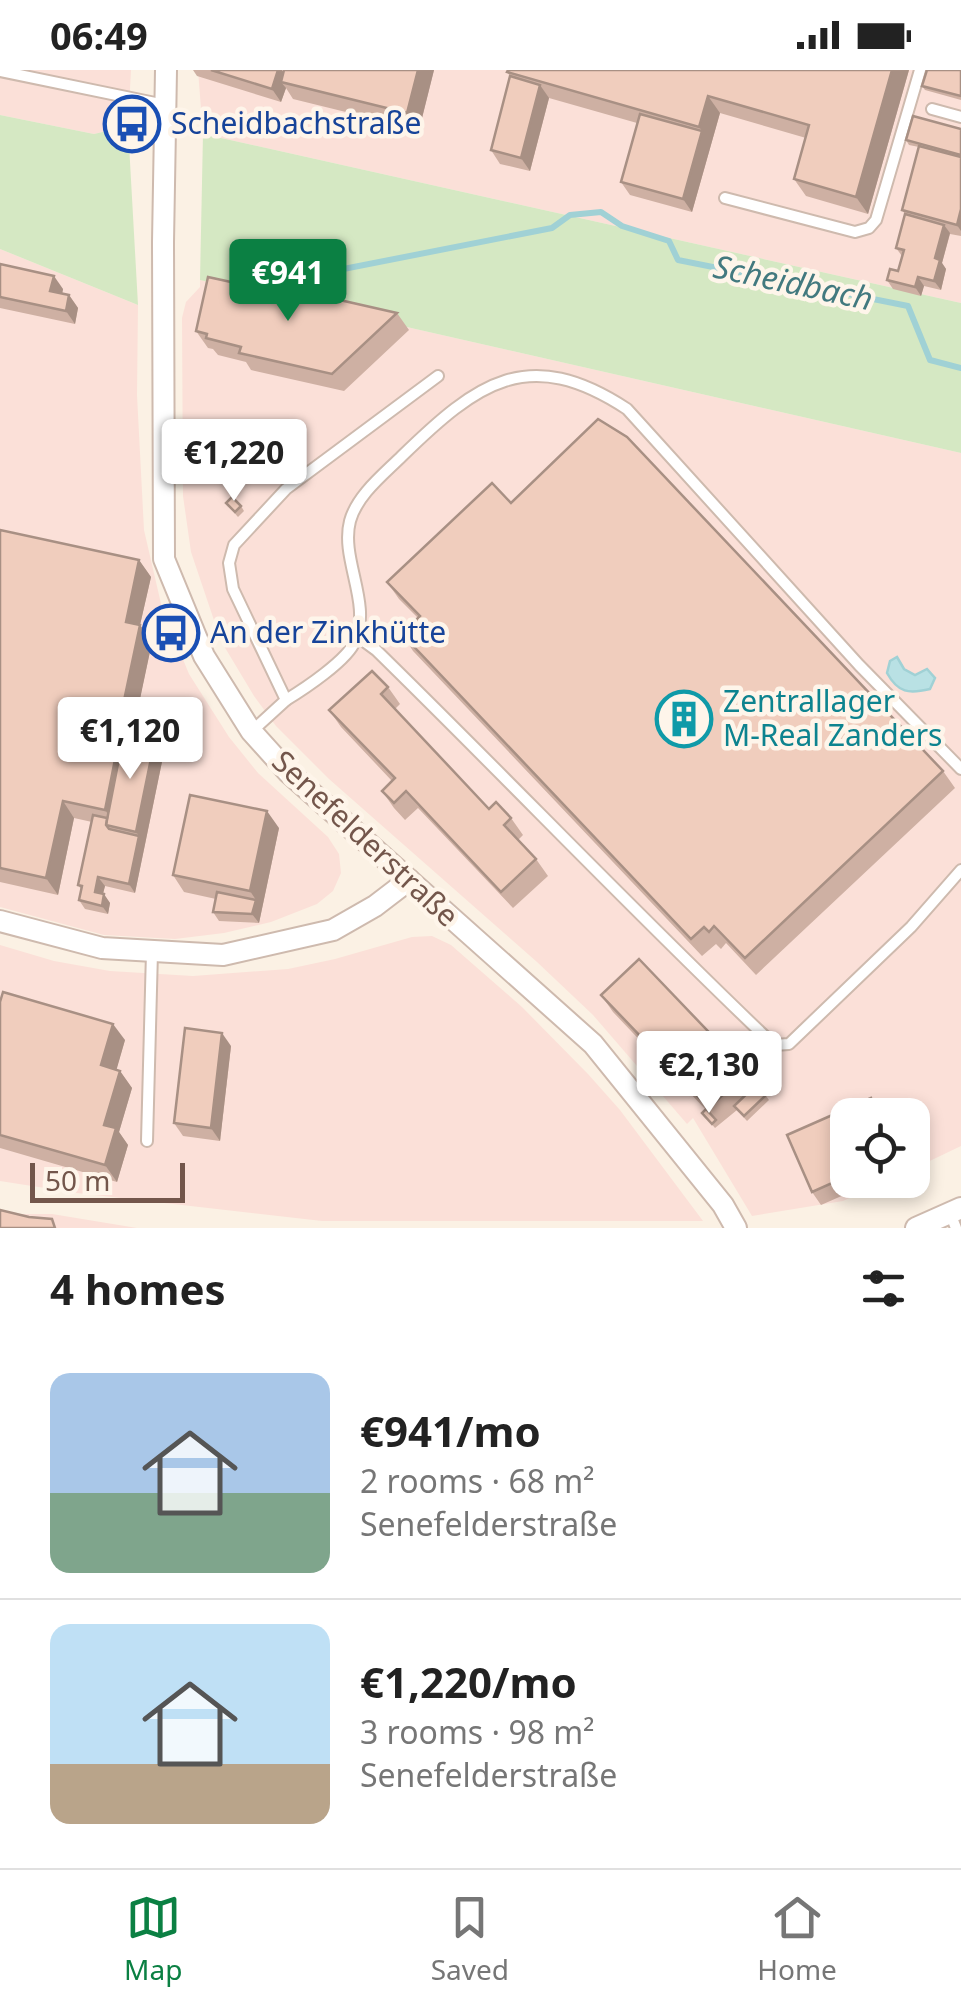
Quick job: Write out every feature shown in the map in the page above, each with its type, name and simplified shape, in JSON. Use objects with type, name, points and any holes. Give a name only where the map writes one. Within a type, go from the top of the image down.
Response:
[{"type":"street","name":"Senefelderstraße","points":[[166,70],[164,559],[204,656],[251,731],[288,772],[593,1044],[723,1206],[736,1228]]},
{"type":"street","points":[[0,921],[102,948],[223,955],[333,930],[375,906],[409,880]]},
{"type":"street","points":[[916,1228],[956,1217]]},
{"type":"lane","points":[[724,198],[855,232],[869,228],[876,220],[920,70]]},
{"type":"lane","points":[[0,72],[52,76],[166,106]]},
{"type":"lane","points":[[932,110],[961,117]]},
{"type":"lane","points":[[251,731],[349,652],[358,636],[358,591],[348,538],[350,519],[362,498],[440,418],[480,390],[530,374],[560,378],[599,391],[627,409],[858,665],[961,769]]},
{"type":"lane","points":[[286,700],[233,589],[229,563],[234,545],[286,489],[438,376]]},
{"type":"lane","points":[[358,636],[549,820],[669,946],[774,1045],[788,1044],[910,927],[961,870]]},
{"type":"lane","points":[[147,1141],[152,951]]},
{"type":"shaded area","points":[[0,70],[131,70],[128,126],[94,134],[0,115]]},
{"type":"shaded area","points":[[198,70],[961,70],[961,303],[203,134]]},
{"type":"shaded area","points":[[0,249],[138,305],[137,395],[144,530],[162,608],[189,674],[229,737],[258,773],[328,837],[339,854],[341,873],[333,891],[317,904],[271,922],[175,939],[104,935],[0,907]]},
{"type":"shaded area","points":[[200,280],[961,453],[961,1146],[930,1161],[930,1098],[830,1098],[830,1198],[850,1198],[752,1216],[693,1118],[687,1124],[593,1015],[329,779],[276,726],[221,641],[191,552],[183,496],[182,318],[186,302],[200,287]]},
{"type":"shaded area","points":[[432,936],[451,945],[522,1007],[588,1074],[620,1110],[703,1221],[322,1221],[0,1181],[0,945],[54,961],[110,971],[193,976],[288,969],[412,937]]},
{"type":"shaded area","points":[[0,1214],[52,1214],[137,1228],[0,1228]]},
{"type":"green space","points":[[0,115],[94,134],[128,126],[138,305],[0,249]]},
{"type":"green space","points":[[203,134],[961,303],[961,453],[200,280]]},
{"type":"water","points":[[897,657],[904,669],[915,675],[927,669],[935,678],[930,689],[910,691],[895,685],[887,673],[890,661]]},
{"type":"building","points":[[211,70],[278,70],[272,89]]},
{"type":"building","points":[[284,70],[418,70],[407,113],[281,82]]},
{"type":"building","points":[[508,70],[892,70],[856,197],[794,179],[809,125],[708,96],[699,127]]},
{"type":"building","points":[[927,70],[961,70],[961,96],[922,86]]},
{"type":"building","points":[[510,76],[540,85],[521,158],[491,150]]},
{"type":"building","points":[[640,114],[702,131],[683,199],[621,182]]},
{"type":"building","points":[[913,116],[961,129],[961,155],[906,140]]},
{"type":"building","points":[[919,146],[961,157],[961,209],[957,225],[902,210]]},
{"type":"building","points":[[905,214],[944,225],[935,258],[940,260],[934,281],[918,277],[915,287],[887,280],[890,269],[898,271],[904,250],[896,248]]},
{"type":"building","points":[[0,264],[54,276],[50,291],[69,295],[66,311],[0,297]]},
{"type":"building","points":[[208,277],[254,287],[256,281],[397,313],[332,374],[239,353],[241,347],[206,338],[207,334],[196,331]]},
{"type":"building","name":"Zentrallager M-Real Zanders","points":[[598,419],[627,437],[943,771],[745,958],[714,926],[709,932],[704,927],[691,939],[402,634],[420,616],[387,582],[492,483],[511,503]]},
{"type":"building","points":[[232,497],[241,506],[235,512],[226,503]]},
{"type":"building","points":[[0,530],[139,560],[126,622],[140,625],[105,810],[63,801],[46,878],[0,868]]},
{"type":"building","points":[[372,671],[388,687],[381,694],[489,809],[496,802],[511,818],[504,825],[536,859],[501,892],[406,791],[394,803],[382,791],[395,778],[329,710]]},
{"type":"building","points":[[124,733],[155,739],[136,832],[106,825]]},
{"type":"building","points":[[190,795],[267,811],[250,891],[173,875]]},
{"type":"building","points":[[93,815],[107,818],[109,829],[139,836],[129,884],[98,877],[95,892],[104,894],[102,906],[79,900],[82,886],[78,885]]},
{"type":"building","points":[[217,892],[256,900],[252,914],[213,912]]},
{"type":"building","points":[[639,959],[747,1072],[709,1108],[601,995]]},
{"type":"building","points":[[3,992],[113,1024],[101,1065],[120,1071],[104,1125],[116,1128],[105,1165],[0,1135]]},
{"type":"building","points":[[185,1028],[222,1033],[211,1128],[174,1123]]},
{"type":"building","points":[[756,1085],[766,1095],[744,1116],[734,1106]]},
{"type":"building","points":[[706,1109],[716,1120],[712,1124],[702,1113]]},
{"type":"building","points":[[830,1116],[830,1184],[812,1192],[787,1135]]},
{"type":"building","points":[[0,1210],[52,1219],[55,1228],[0,1228]]},
{"type":"waterway","name":"Scheidbach","points":[[262,285],[552,228],[570,215],[601,212],[622,226],[669,241],[678,260],[908,306],[930,360],[961,368]]},
{"type":"place","name":"Scheidbachstraße","points":[[132,124]]},
{"type":"place","name":"An der Zinkhütte","points":[[171,633]]},
{"type":"place","name":"Zentrallager M-Real Zanders","points":[[684,719]]}]
